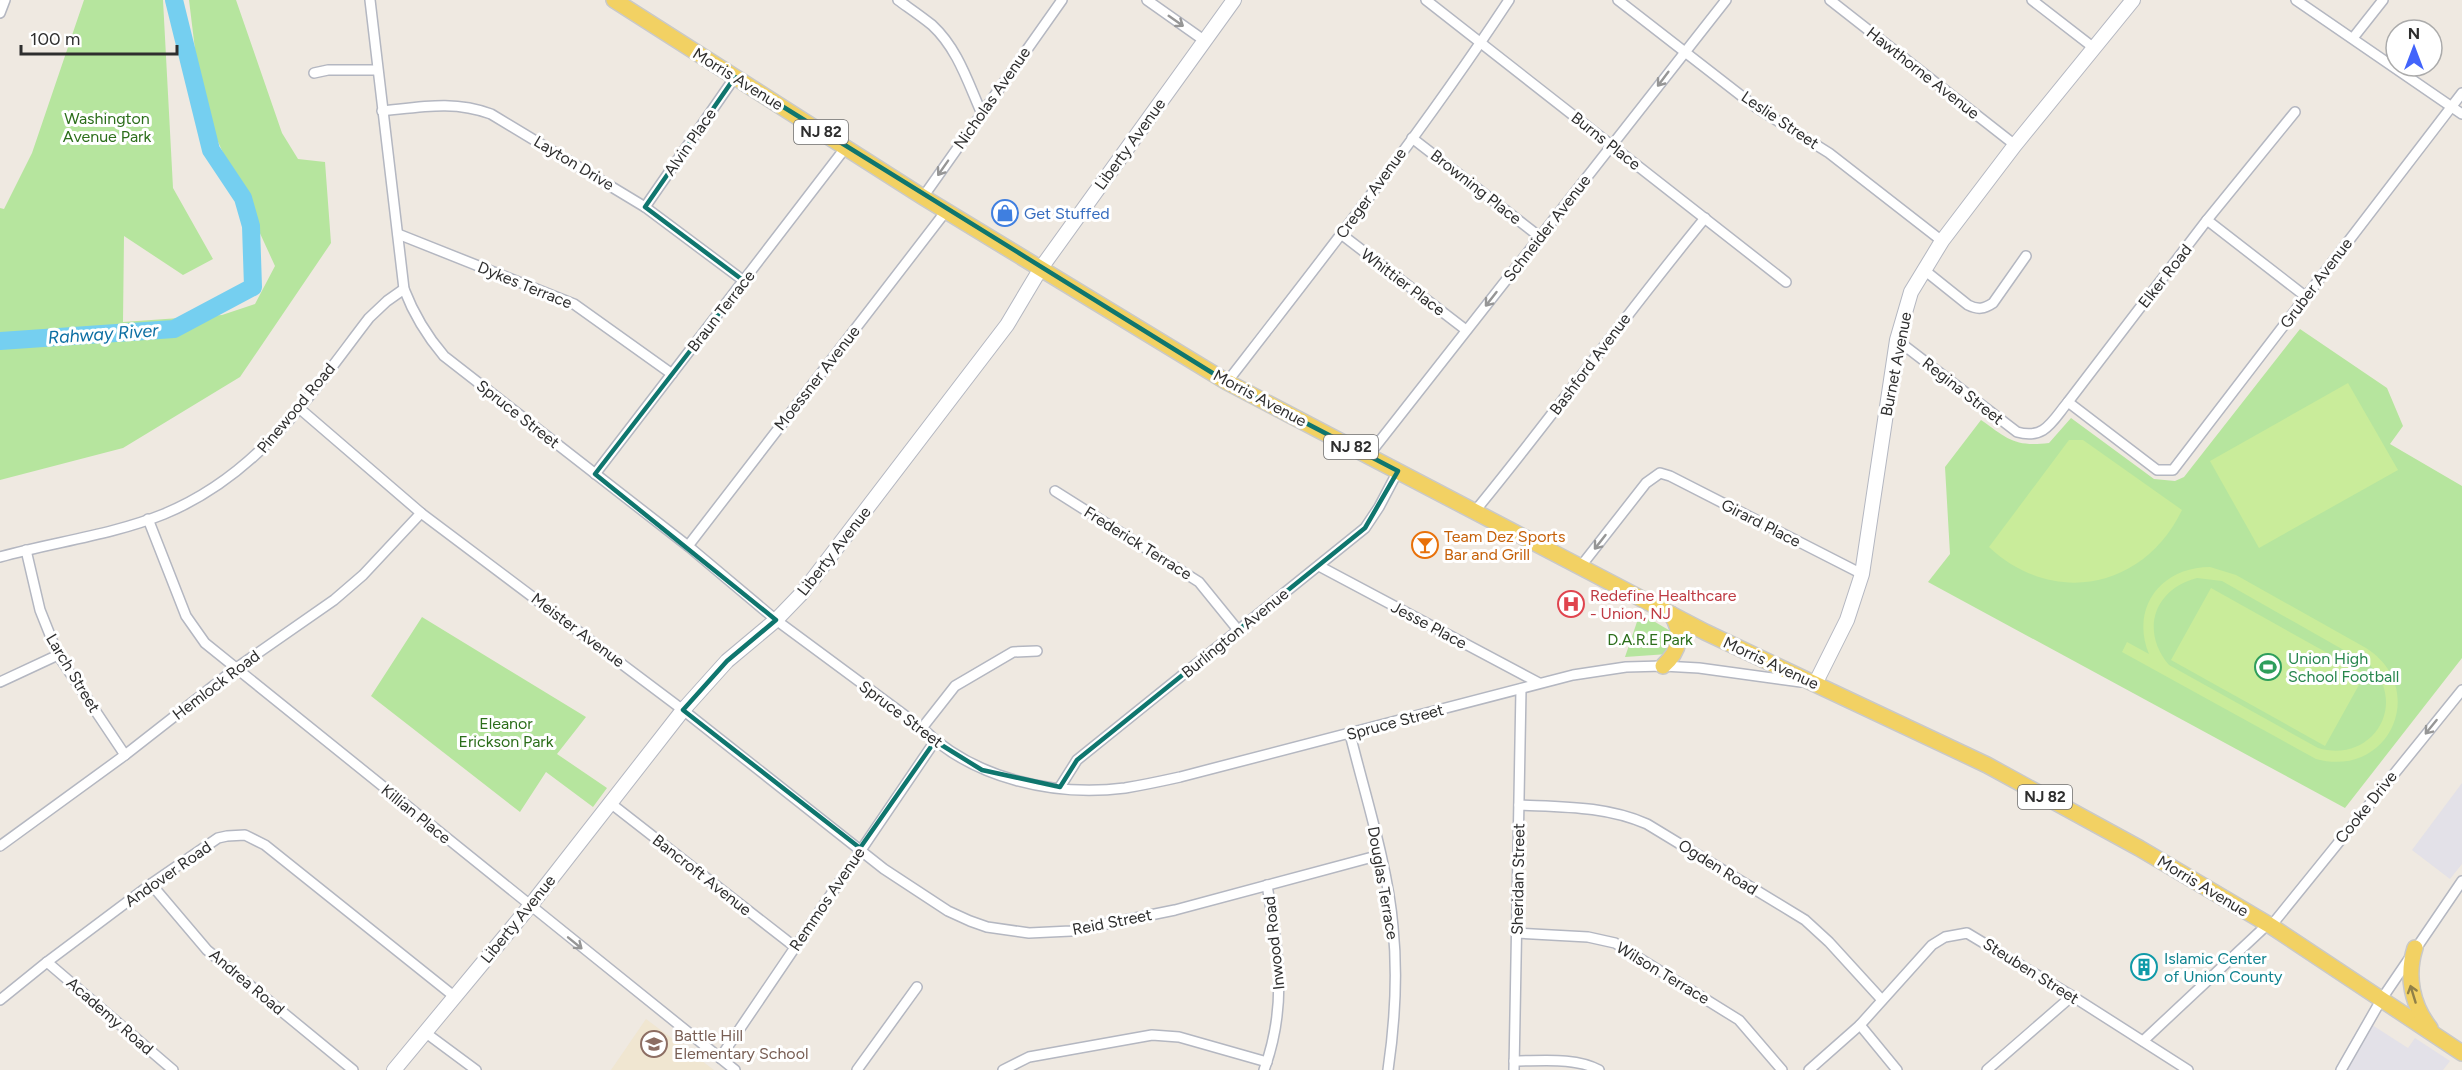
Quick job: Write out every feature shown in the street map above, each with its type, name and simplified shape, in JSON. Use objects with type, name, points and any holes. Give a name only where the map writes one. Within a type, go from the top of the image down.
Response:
[{"type":"main road","name":"Morris Avenue","points":[[614,0],[946,211],[1227,381],[1671,614],[1971,756],[2139,848],[2269,925],[2462,1053]]},
{"type":"main road","points":[[1663,666],[1676,651],[1679,639],[1679,627],[1671,614]]},
{"type":"main road","points":[[2415,948],[2411,959],[2410,984],[2424,1021],[2436,1035]]},
{"type":"street","points":[[0,13],[5,0]]},
{"type":"street","name":"Spruce Street","points":[[370,0],[404,289],[421,327],[444,356],[688,546],[776,620],[922,728],[935,741],[982,770],[1028,783],[1079,789],[1124,788],[1180,777],[1539,683],[1598,670],[1663,666],[1699,668],[1815,684]]},
{"type":"street","points":[[898,0],[931,25],[949,44],[961,64],[982,114]]},
{"type":"street","name":"Nicholas Avenue","points":[[923,196],[1062,0]]},
{"type":"street","points":[[1147,0],[1205,41]]},
{"type":"street","name":"Liberty Avenue","points":[[394,1070],[530,906],[683,710],[726,661],[776,620],[803,592],[1007,325],[1041,268],[1233,0]]},
{"type":"street","name":"Burns Place","points":[[1426,0],[1786,282]]},
{"type":"street","name":"Creger Avenue","points":[[1227,381],[1341,234],[1480,44],[1509,0]]},
{"type":"street","name":"Leslie Street","points":[[1618,0],[1757,108],[1829,153],[1942,241]]},
{"type":"street","name":"Schneider Avenue","points":[[1368,456],[1726,0]]},
{"type":"street","name":"Hawthorne Avenue","points":[[1830,0],[2015,145]]},
{"type":"street","points":[[2032,0],[2094,48]]},
{"type":"street","name":"Burnet Avenue","points":[[1815,684],[1847,620],[1862,574],[1897,340],[1911,292],[1942,241],[2015,145],[2133,0]]},
{"type":"street","points":[[2296,0],[2462,114]]},
{"type":"street","points":[[2354,38],[2383,0]]},
{"type":"street","points":[[314,74],[327,70],[377,70]]},
{"type":"street","name":"Alvin Place","points":[[645,207],[735,77]]},
{"type":"street","name":"Gruber Avenue","points":[[2068,402],[2157,470],[2168,471],[2176,467],[2462,93]]},
{"type":"street","name":"Layton Drive","points":[[382,111],[448,104],[471,106],[491,114],[645,207],[744,281]]},
{"type":"street","name":"Elker Road","points":[[2032,435],[2046,429],[2068,402],[2207,220],[2295,112]]},
{"type":"street","name":"Browning Place","points":[[1412,138],[1540,237]]},
{"type":"street","name":"Braun Terrace","points":[[595,474],[846,147]]},
{"type":"street","name":"Moessner Avenue","points":[[688,546],[946,211]]},
{"type":"street","name":"Bashford Avenue","points":[[1475,511],[1644,293],[1706,218]]},
{"type":"street","points":[[2207,220],[2305,296]]},
{"type":"street","name":"Dykes Terrace","points":[[398,234],[574,304],[672,374]]},
{"type":"street","name":"Whittier Place","points":[[1341,234],[1466,330]]},
{"type":"street","points":[[1923,269],[1968,305],[1981,309],[1993,303],[2026,256]]},
{"type":"street","name":"Pinewood Road","points":[[0,557],[148,519],[192,501],[219,485],[245,466],[268,444],[369,318],[404,289]]},
{"type":"street","name":"Regina Street","points":[[1897,340],[2017,432],[2032,435]]},
{"type":"street","name":"Meister Avenue","points":[[299,408],[421,513],[683,710],[860,849]]},
{"type":"street","name":"Burlington Avenue","points":[[1060,787],[1077,760],[1365,528],[1380,507],[1398,471]]},
{"type":"street","name":"Girard Place","points":[[1581,566],[1646,483],[1660,473],[1862,574]]},
{"type":"street","name":"Frederick Terrace","points":[[1054,491],[1199,582],[1238,630]]},
{"type":"street","name":"Hemlock Road","points":[[0,846],[125,755],[235,669],[334,600],[363,576],[421,513]]},
{"type":"street","name":"Killian Place","points":[[148,519],[186,616],[205,643],[735,1070]]},
{"type":"street","name":"Larch Street","points":[[26,550],[40,610],[58,655],[125,755]]},
{"type":"street","name":"Jesse Place","points":[[1319,566],[1539,683]]},
{"type":"street","points":[[922,728],[955,686],[1012,652],[1037,651]]},
{"type":"street","points":[[0,682],[58,655]]},
{"type":"street","name":"Sheridan Street","points":[[1514,1065],[1521,689]]},
{"type":"street","name":"Cooke Drive","points":[[2144,1041],[2269,925],[2462,690]]},
{"type":"street","name":"Douglas Terrace","points":[[1350,734],[1380,855],[1393,925],[1396,976],[1394,1026],[1388,1070]]},
{"type":"street","name":"Remmos Avenue","points":[[720,1058],[935,741]]},
{"type":"street","name":"Bancroft Avenue","points":[[609,802],[795,947]]},
{"type":"street","name":"Ogden Road","points":[[1519,805],[1606,811],[1626,815],[1647,824],[1805,920],[1829,942],[1882,1000]]},
{"type":"street","name":"Andover Road","points":[[0,1000],[151,884],[218,838],[236,834],[259,840],[455,997]]},
{"type":"street","name":"Reid Street","points":[[860,849],[884,869],[948,911],[987,927],[1029,933],[1071,931],[1175,910],[1380,855]]},
{"type":"street","points":[[2341,1070],[2381,1000],[2462,881]]},
{"type":"street","name":"Andrea Road","points":[[151,884],[207,950],[352,1070]]},
{"type":"street","name":"Inwood Road","points":[[1265,1066],[1276,1032],[1280,980],[1278,949],[1267,885]]},
{"type":"street","name":"Wilson Terrace","points":[[1517,933],[1588,936],[1615,943],[1739,1020],[1782,1070]]},
{"type":"street","name":"Steuben Street","points":[[1809,1070],[1860,1025],[1932,945],[1945,937],[1967,933],[2144,1041],[2184,1069]]},
{"type":"street","name":"Academy Road","points":[[47,962],[174,1070]]},
{"type":"street","points":[[857,1070],[917,987]]},
{"type":"street","points":[[1987,1070],[2072,996]]},
{"type":"street","points":[[1860,1025],[1897,1070]]},
{"type":"street","points":[[426,1034],[476,1070]]},
{"type":"street","points":[[1003,1070],[1029,1057],[1152,1035],[1179,1037],[1265,1066]]},
{"type":"street","points":[[1514,1065],[1568,1062],[1589,1065],[1599,1070]]},
{"type":"highlighted area","points":[[735,77],[1227,382],[1398,471],[1365,528],[1077,760],[1060,787],[982,770],[935,741],[860,848],[683,710],[727,661],[776,620],[595,474],[744,281],[645,207]]},
{"type":"shaded area","points":[[2462,783],[2462,864],[2450,879],[2412,850]]},
{"type":"shaded area","name":"Battle Hill Elementary School","points":[[646,1019],[714,1070],[611,1070]]},
{"type":"shaded area","points":[[2369,1023],[2408,1048],[2415,1038],[2450,1061],[2443,1070],[2338,1070]]},
{"type":"green space","name":"Washington Avenue Park","points":[[84,0],[163,0],[173,188],[213,259],[183,275],[124,236],[123,322],[222,315],[255,304],[275,266],[202,107],[189,0],[236,0],[282,133],[298,159],[325,162],[331,243],[240,377],[123,448],[0,480],[0,208],[4,209],[32,153]]},
{"type":"green space","points":[[2300,329],[2387,388],[2403,426],[2390,444],[2462,486],[2462,658],[2345,808],[1928,582],[1950,554],[1945,467],[1981,420],[2012,440],[2037,444],[2049,443],[2071,418],[2154,479],[2175,481],[2184,477]]},
{"type":"green space","points":[[2348,383],[2398,470],[2259,548],[2210,461]]},
{"type":"green space","points":[[2069,440],[2083,440],[2182,510],[2165,537],[2145,558],[2121,572],[2095,581],[2068,582],[2041,578],[2014,566],[1989,547]]},
{"type":"green space","points":[[2210,567],[2236,575],[2366,648],[2385,665],[2395,685],[2398,706],[2392,726],[2381,743],[2364,756],[2342,762],[2316,759],[2122,652],[2127,642],[2149,654],[2144,637],[2147,606],[2154,593],[2164,582],[2177,574]],"holes":[[[2197,578],[2222,581],[2370,665],[2381,681],[2386,698],[2385,713],[2378,728],[2368,740],[2354,748],[2337,751],[2318,748],[2169,665],[2155,639],[2156,613],[2162,601],[2170,591]]]},
{"type":"green space","name":"Union High School Football","points":[[2211,588],[2365,674],[2325,746],[2171,660]]},
{"type":"green space","name":"D.A.R.E Park","points":[[1640,613],[1672,632],[1673,637],[1668,654],[1625,657]]},
{"type":"green space","name":"Eleanor Erickson Park","points":[[422,617],[586,717],[557,754],[607,788],[593,807],[546,772],[520,812],[371,696]]},
{"type":"waterway","name":"Rahway River","points":[[0,341],[174,329],[253,287],[251,226],[243,198],[211,150],[174,0]]},
{"type":"place","name":"Get Stuffed","points":[[1005,213]]},
{"type":"place","name":"Team Dez Sports Bar and Grill","points":[[1425,545]]},
{"type":"place","name":"Redefine Healthcare - Union, NJ","points":[[1571,604]]},
{"type":"place","name":"Union High School Football","points":[[2268,667]]},
{"type":"place","name":"Islamic Center of Union County","points":[[2144,967]]},
{"type":"place","name":"Battle Hill Elementary School","points":[[654,1044]]}]
